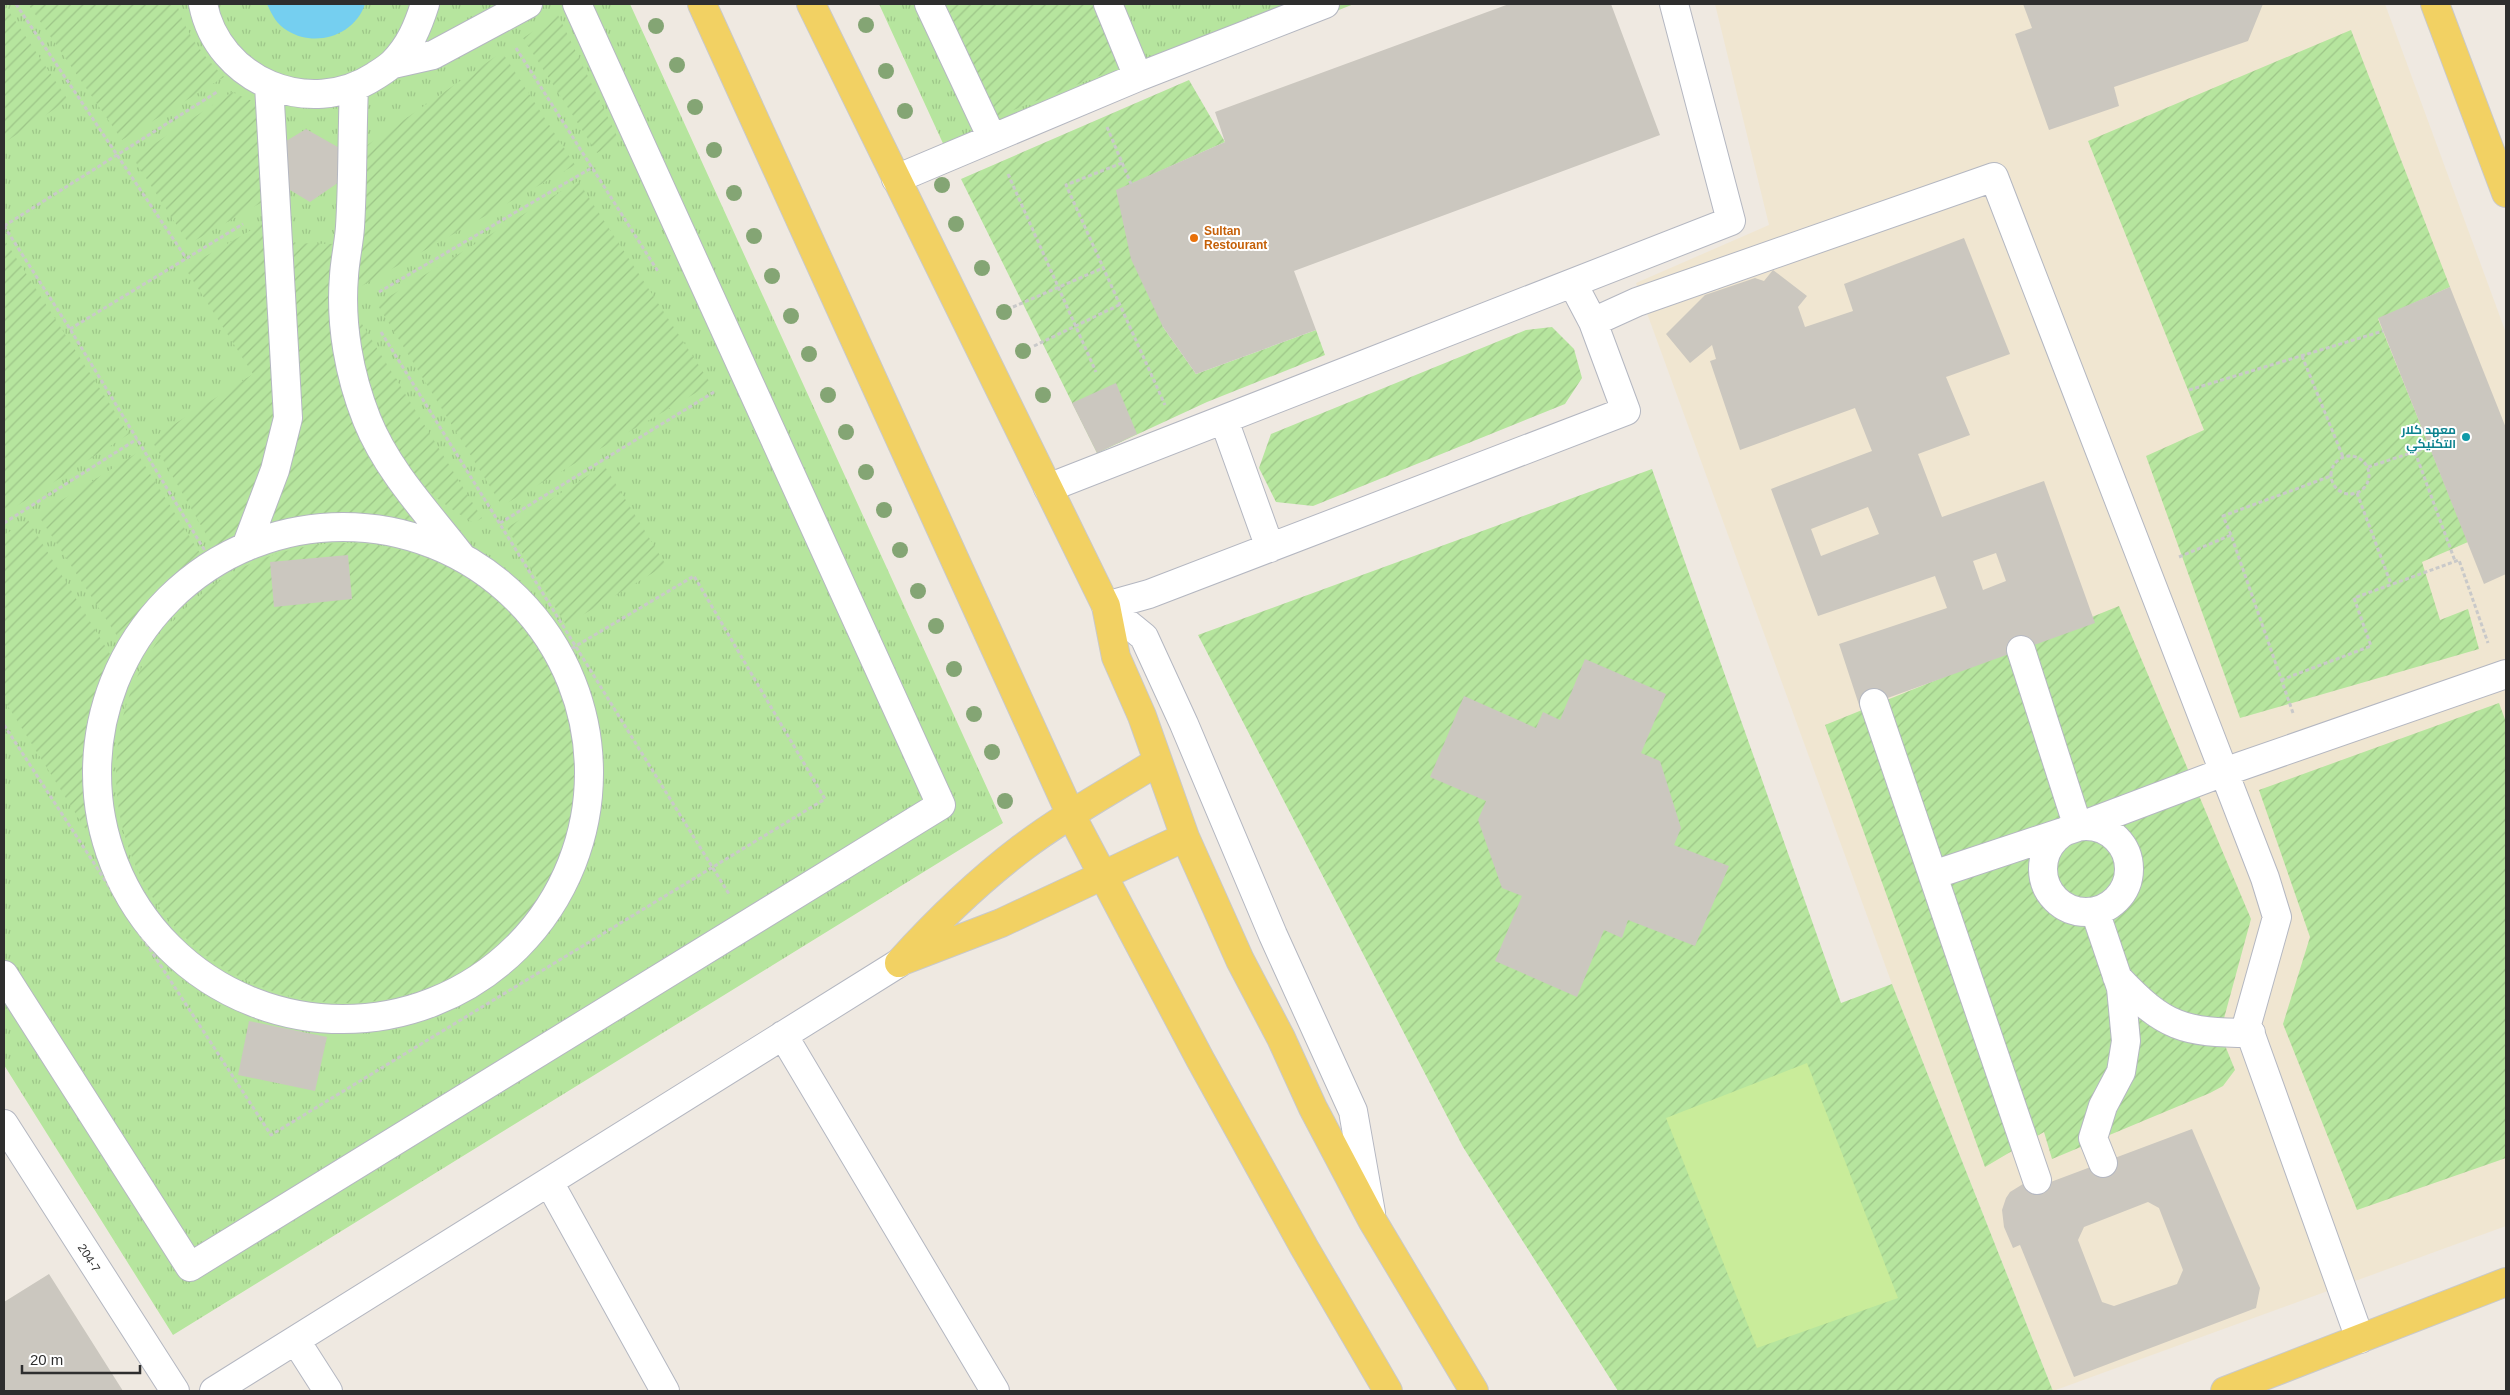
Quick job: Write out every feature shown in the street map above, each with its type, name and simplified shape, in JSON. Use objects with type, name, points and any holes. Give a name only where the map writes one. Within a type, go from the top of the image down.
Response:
[{"type":"main road","points":[[702,4],[1070,815],[1205,1068],[1304,1248],[1388,1391]]},
{"type":"main road","points":[[812,4],[1106,606],[1116,657],[1142,716],[1185,837],[1240,960],[1281,1038],[1313,1108],[1372,1220],[1474,1391]]},
{"type":"main road","points":[[2435,4],[2503,176]]},
{"type":"main road","points":[[899,963],[936,922],[976,885],[1022,848],[1070,815],[1157,762]]},
{"type":"main road","points":[[899,963],[951,944],[1104,876],[1185,837]]},
{"type":"main road","points":[[2225,1391],[2506,1282]]},
{"type":"street","points":[[203,4],[206,19],[224,52],[258,79],[284,92],[323,95],[360,85],[393,64],[433,55],[528,4]]},
{"type":"street","points":[[393,64],[416,33],[425,4]]},
{"type":"street","points":[[4,975],[190,1268],[942,805],[577,4]]},
{"type":"street","points":[[929,4],[992,138]]},
{"type":"street","points":[[1108,4],[1138,77]]},
{"type":"street","points":[[896,179],[1138,77],[1325,4]]},
{"type":"street","points":[[1048,488],[1731,222],[1674,4]]},
{"type":"street","points":[[246,547],[276,470],[288,418],[275,206],[258,79]]},
{"type":"street","points":[[354,87],[350,228],[344,277],[353,307],[347,353],[368,421],[408,491],[464,559]]},
{"type":"street","points":[[1593,322],[1637,302],[1994,177],[2265,878],[2277,917],[2247,1024],[2360,1339]]},
{"type":"street","points":[[1106,606],[1148,594],[1626,411],[1593,322],[1572,284]]},
{"type":"street","points":[[1224,420],[1270,548]]},
{"type":"street","points":[[337,527],[380,530],[414,538],[464,559],[498,582],[568,650],[574,686],[586,728],[590,771],[586,815],[575,856],[557,896],[532,931],[502,962],[466,987],[427,1005],[388,1015],[348,1019],[308,1016],[268,1007],[232,992],[197,971],[167,944],[141,914],[126,901],[121,880],[106,842],[98,803],[97,763],[101,723],[112,685],[130,649],[148,623],[181,587],[213,564],[246,547],[294,532],[337,527]]},
{"type":"street","points":[[1106,606],[1144,637],[1184,724],[1273,935],[1352,1111],[1372,1220]]},
{"type":"street","points":[[2021,650],[2078,827]]},
{"type":"street","points":[[1933,875],[2078,827],[2224,772],[2503,675]]},
{"type":"street","points":[[1874,703],[2037,1180]]},
{"type":"street","points":[[2092,826],[2104,830],[2115,837],[2124,848],[2128,861],[2127,880],[2118,898],[2107,907],[2095,911],[2083,912],[2062,905],[2054,897],[2044,878],[2045,855],[2050,845],[2058,836],[2078,827],[2092,826]]},
{"type":"street","points":[[2095,911],[2121,988],[2126,1041],[2121,1072],[2103,1106],[2094,1138],[2103,1163]]},
{"type":"street","points":[[214,1391],[899,963]]},
{"type":"street","points":[[2117,977],[2142,1004],[2169,1022],[2208,1033],[2251,1033]]},
{"type":"street","points":[[783,1035],[995,1391]]},
{"type":"street","name":"204-7","points":[[4,1124],[175,1391]]},
{"type":"street","points":[[549,1182],[665,1391]]},
{"type":"street","points":[[296,1340],[328,1391]]},
{"type":"path","points":[[16,4],[186,258]]},
{"type":"path","points":[[498,20],[660,275]]},
{"type":"path","points":[[213,564],[70,329],[4,226],[118,155],[258,79]]},
{"type":"path","points":[[1122,164],[1066,185],[1167,410]]},
{"type":"path","points":[[593,167],[353,307],[500,524],[568,650],[749,924]]},
{"type":"path","points":[[1008,174],[1096,372]]},
{"type":"path","points":[[70,329],[275,206]]},
{"type":"path","points":[[1014,307],[1103,268]]},
{"type":"path","points":[[1034,346],[1119,305]]},
{"type":"path","points":[[2189,390],[2384,331]]},
{"type":"path","points":[[2302,356],[2343,457]]},
{"type":"path","points":[[500,524],[720,389]]},
{"type":"path","points":[[4,523],[137,439]]},
{"type":"path","points":[[2368,467],[2429,447]]},
{"type":"path","points":[[2415,452],[2455,561]]},
{"type":"path","points":[[2343,457],[2358,457],[2368,467],[2369,480],[2362,490],[2357,493],[2350,494],[2338,490],[2331,476],[2335,463],[2343,457]]},
{"type":"path","points":[[2304,744],[2232,535],[2223,516],[2331,476]]},
{"type":"path","points":[[2357,493],[2391,584]]},
{"type":"path","points":[[2146,572],[2232,535]]},
{"type":"path","points":[[2281,680],[2372,646],[2354,598],[2459,560],[2503,675]]},
{"type":"path","points":[[4,726],[126,901],[271,1135],[826,799],[694,576],[568,650]]},
{"type":"shaded area","points":[[1715,4],[2385,4],[2506,333],[2506,1226],[2053,1391],[1892,984],[1636,283],[1769,225]]},
{"type":"green space","points":[[4,4],[630,4],[1003,823],[173,1335],[4,1065]]},
{"type":"green space","points":[[28,4],[177,4],[180,15],[190,34],[224,77],[122,140]]},
{"type":"green space","points":[[879,4],[1354,4],[952,163]]},
{"type":"green space","points":[[946,4],[1100,4],[1126,65],[996,117]]},
{"type":"green space","points":[[6,7],[68,100],[4,143],[4,9]]},
{"type":"green space","points":[[558,15],[619,140],[597,153],[523,38]]},
{"type":"green space","points":[[2351,30],[2450,287],[2378,319],[2468,542],[2422,562],[2440,620],[2468,609],[2479,649],[2240,718],[2146,456],[2204,430],[2088,141]]},
{"type":"green space","points":[[502,52],[575,165],[353,291],[366,146]]},
{"type":"green space","points":[[1189,80],[1225,142],[1131,184],[1163,327],[1196,374],[1316,330],[1325,355],[1207,402],[1097,453],[961,179]]},
{"type":"green space","points":[[232,92],[261,105],[264,201],[189,244],[133,158]]},
{"type":"green space","points":[[578,181],[711,384],[502,506],[377,304]]},
{"type":"green space","points":[[265,222],[279,429],[243,535],[214,548],[151,439],[253,374],[185,268]]},
{"type":"green space","points":[[4,239],[129,434],[4,514]]},
{"type":"green space","points":[[289,243],[337,244],[384,477],[420,527],[361,518],[323,517],[284,522],[264,527],[297,427]]},
{"type":"green space","points":[[357,316],[482,518],[474,523],[453,510],[422,484],[409,469],[389,436],[357,364],[355,336]]},
{"type":"green space","points":[[1552,327],[1574,349],[1582,378],[1565,404],[1313,506],[1276,502],[1259,468],[1271,434],[1526,330]]},
{"type":"green space","points":[[137,453],[203,558],[157,596],[139,617],[123,645],[38,515]]},
{"type":"green space","points":[[604,465],[666,565],[566,625],[507,528]]},
{"type":"green space","points":[[1652,469],[1841,1003],[1892,984],[2053,1391],[1618,1391],[1463,1147],[1198,635]]},
{"type":"green space","points":[[28,520],[113,659],[102,683],[95,707],[87,754],[90,802],[100,852],[4,700],[4,535]]},
{"type":"green space","points":[[346,543],[391,547],[434,560],[474,581],[509,610],[538,645],[559,685],[572,728],[576,773],[572,818],[559,861],[538,901],[509,936],[474,965],[434,986],[391,999],[346,1003],[301,999],[258,986],[218,965],[183,936],[154,901],[133,861],[120,818],[116,773],[120,728],[133,685],[154,645],[183,610],[218,581],[258,560],[301,547]]},
{"type":"green space","points":[[2119,606],[2251,919],[2220,1033],[2235,1070],[2223,1086],[2210,1093],[2052,1159],[2044,1132],[1985,1167],[1825,725]]},
{"type":"green space","points":[[2499,703],[2506,722],[2506,1158],[2357,1210],[2283,1024],[2310,937],[2259,790]]},
{"type":"green space","points":[[1807,1063],[1898,1298],[1757,1348],[1666,1118]]},
{"type":"water","points":[[267,4],[365,4],[353,24],[344,31],[333,36],[310,38],[299,36],[284,29],[275,19]]},
{"type":"building","points":[[1509,4],[1611,4],[1660,135],[1294,271],[1316,330],[1196,374],[1163,327],[1131,259],[1116,190],[1225,142],[1215,112]]},
{"type":"building","points":[[2023,4],[2263,4],[2248,41],[2114,87],[2119,106],[2049,130],[2015,34],[2032,28]]},
{"type":"building","points":[[306,129],[343,150],[342,180],[310,202],[280,184],[278,146]]},
{"type":"building","points":[[1964,238],[2010,354],[1946,377],[1970,435],[1918,454],[1942,517],[2044,481],[2095,623],[1860,708],[1839,644],[1947,608],[1935,576],[1818,616],[1771,489],[1872,451],[1855,408],[1740,450],[1710,361],[1716,359],[1712,345],[1690,363],[1666,334],[1705,295],[1755,278],[1764,281],[1773,270],[1807,296],[1798,307],[1805,327],[1853,311],[1844,284]],"holes":[[[1868,507],[1879,534],[1821,556],[1811,529]],[[1996,553],[2006,581],[1983,590],[1973,561]]]},
{"type":"building","name":"معهد كلار التكنيكي","points":[[2450,287],[2506,428],[2506,574],[2484,584],[2378,318]]},
{"type":"building","points":[[1116,383],[1137,434],[1097,453],[1072,403]]},
{"type":"building","points":[[348,555],[352,599],[274,607],[270,562]]},
{"type":"building","points":[[1585,659],[1666,694],[1641,753],[1660,761],[1681,828],[1674,845],[1729,866],[1695,946],[1628,920],[1622,938],[1604,930],[1577,997],[1495,961],[1522,896],[1502,888],[1478,820],[1486,801],[1430,777],[1464,696],[1536,728],[1543,712],[1560,720]]},
{"type":"building","points":[[249,1021],[327,1037],[315,1091],[238,1075]]},
{"type":"building","points":[[2192,1129],[2260,1288],[2256,1308],[2074,1377],[2020,1245],[2013,1248],[2004,1227],[2002,1210],[2010,1192],[2023,1184],[2046,1177],[2048,1183]],"holes":[[[2148,1202],[2159,1208],[2183,1270],[2177,1284],[2114,1306],[2102,1302],[2078,1240],[2084,1227]]]},
{"type":"building","points":[[49,1274],[123,1391],[4,1391],[4,1302]]},
{"type":"place","name":"Sultan Restourant","points":[[1194,238]]},
{"type":"place","name":"معهد كلار التكنيكي","points":[[2466,437]]}]
